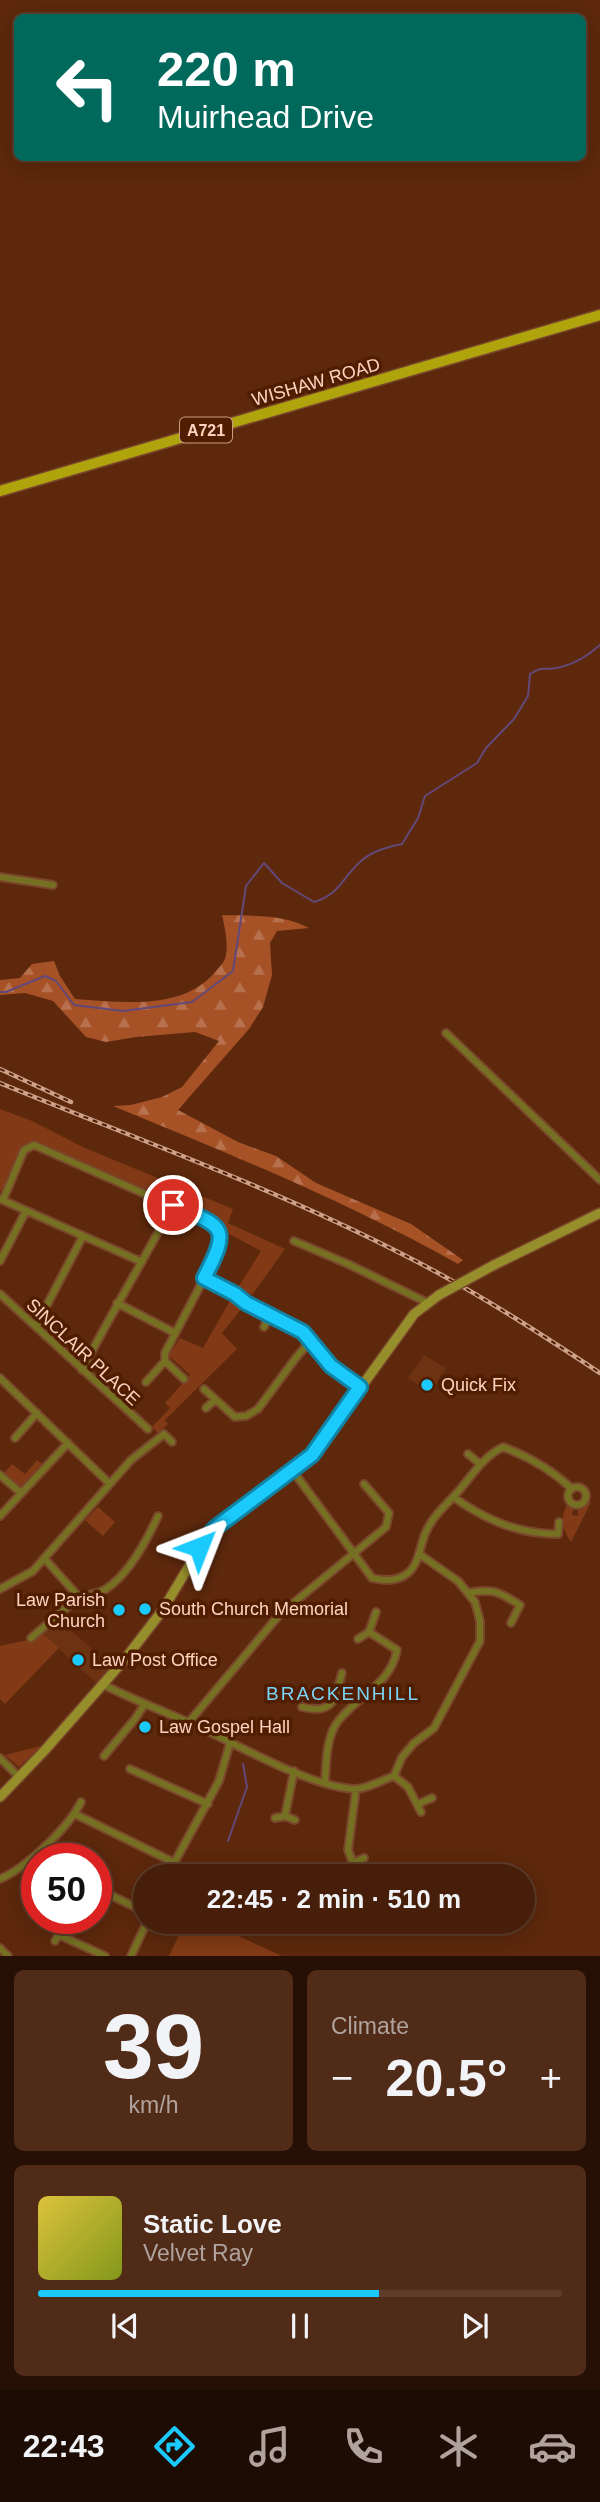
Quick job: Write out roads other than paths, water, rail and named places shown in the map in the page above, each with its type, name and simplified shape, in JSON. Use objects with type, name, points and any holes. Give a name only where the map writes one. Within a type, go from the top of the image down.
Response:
[{"type":"main road","name":"WISHAW ROAD","points":[[0,491],[600,315]]},
{"type":"main road","points":[[0,1797],[104,1685],[162,1611],[206,1538],[215,1528],[293,1471],[319,1447],[407,1323],[439,1295],[600,1213]]},
{"type":"street","points":[[0,877],[53,885]]},
{"type":"street","points":[[446,1033],[600,1180]]},
{"type":"street","points":[[142,1262],[2,1200],[24,1150],[34,1145],[209,1221],[219,1232],[220,1248],[165,1353],[166,1361],[184,1379]]},
{"type":"street","points":[[82,1370],[173,1205]]},
{"type":"street","points":[[0,1261],[26,1211]]},
{"type":"street","points":[[36,1326],[83,1236]]},
{"type":"street","points":[[294,1241],[428,1303]]},
{"type":"street","points":[[204,1278],[303,1332],[331,1366],[360,1387]]},
{"type":"street","name":"SINCLAIR PLACE","points":[[0,1294],[148,1429]]},
{"type":"street","points":[[117,1303],[175,1333]]},
{"type":"street","points":[[264,1327],[269,1315]]},
{"type":"street","points":[[204,1389],[235,1417],[252,1414],[311,1340]]},
{"type":"street","points":[[146,1382],[166,1361]]},
{"type":"street","points":[[0,1378],[109,1483]]},
{"type":"street","points":[[206,1408],[215,1400]]},
{"type":"street","points":[[15,1438],[37,1413]]},
{"type":"street","points":[[0,1588],[33,1571],[109,1483],[142,1450],[171,1427]]},
{"type":"street","points":[[163,1434],[172,1443]]},
{"type":"street","points":[[0,1516],[68,1443]]},
{"type":"street","points":[[293,1471],[353,1555],[372,1578],[382,1581],[392,1580],[409,1572],[438,1511],[494,1451],[503,1447],[529,1456],[556,1474],[572,1489]]},
{"type":"street","points":[[468,1454],[480,1464]]},
{"type":"street","points":[[0,1475],[21,1493]]},
{"type":"street","points":[[189,1722],[280,1614],[386,1527],[389,1513],[364,1484]]},
{"type":"street","points":[[453,1497],[481,1516],[533,1534],[558,1534]]},
{"type":"street","points":[[31,1638],[79,1597],[106,1589],[145,1544],[158,1516]]},
{"type":"street","points":[[559,1521],[558,1534],[564,1541]]},
{"type":"street","points":[[104,1685],[325,1783],[356,1789],[394,1776],[402,1757],[415,1742],[434,1728],[480,1641],[480,1621],[475,1602],[458,1581],[419,1554]]},
{"type":"street","points":[[44,1558],[79,1597]]},
{"type":"street","points":[[468,1593],[486,1589],[500,1592],[529,1610]]},
{"type":"street","points":[[511,1623],[520,1605]]},
{"type":"street","points":[[358,1639],[369,1632],[376,1612]]},
{"type":"street","points":[[325,1783],[331,1736],[337,1721],[383,1681],[396,1658],[397,1650],[369,1632]]},
{"type":"street","points":[[302,1707],[314,1710],[328,1707],[334,1702],[342,1673]]},
{"type":"street","points":[[334,1702],[347,1712]]},
{"type":"street","points":[[104,1756],[144,1705]]},
{"type":"street","points":[[75,1814],[173,1862],[208,1804],[219,1781],[230,1743]]},
{"type":"street","points":[[0,1758],[20,1778]]},
{"type":"street","points":[[130,1769],[208,1804]]},
{"type":"street","points":[[285,1815],[294,1771]]},
{"type":"street","points":[[394,1776],[408,1787],[421,1812]]},
{"type":"street","points":[[356,1789],[348,1850],[350,1866],[364,1858]]},
{"type":"street","points":[[418,1804],[432,1798]]},
{"type":"street","points":[[0,1879],[14,1873],[64,1828],[81,1802]]},
{"type":"street","points":[[275,1818],[285,1815],[295,1821]]},
{"type":"street","points":[[112,1896],[133,1906]]},
{"type":"street","points":[[131,1956],[141,1934]]},
{"type":"street","points":[[55,1941],[59,1935],[105,1956]]},
{"type":"street","points":[[0,1948],[8,1956]]},
{"type":"waterway","points":[[0,992],[45,976],[56,981],[74,1005],[123,1011],[192,1002],[233,971],[246,886],[264,863],[282,883],[314,902],[329,895],[364,858],[402,844],[418,818],[425,796],[477,763],[486,748],[514,719],[528,696],[530,674],[540,669],[572,663],[600,645]]},
{"type":"waterway","points":[[228,1841],[247,1787],[243,1764]]},
{"type":"railway","points":[[0,1069],[71,1102]]},
{"type":"railway","points":[[0,1083],[202,1164],[351,1229],[477,1295],[600,1373]]},
{"type":"place","name":"Quick Fix","points":[[427,1385]]},
{"type":"place","name":"South Church Memorial","points":[[145,1609]]},
{"type":"place","name":"Law Parish Church","points":[[119,1610]]},
{"type":"place","name":"Law Post Office","points":[[78,1660]]},
{"type":"place","name":"Law Gospel Hall","points":[[145,1727]]},
{"type":"district","name":"BRACKENHILL","points":[[343,1693]]}]
